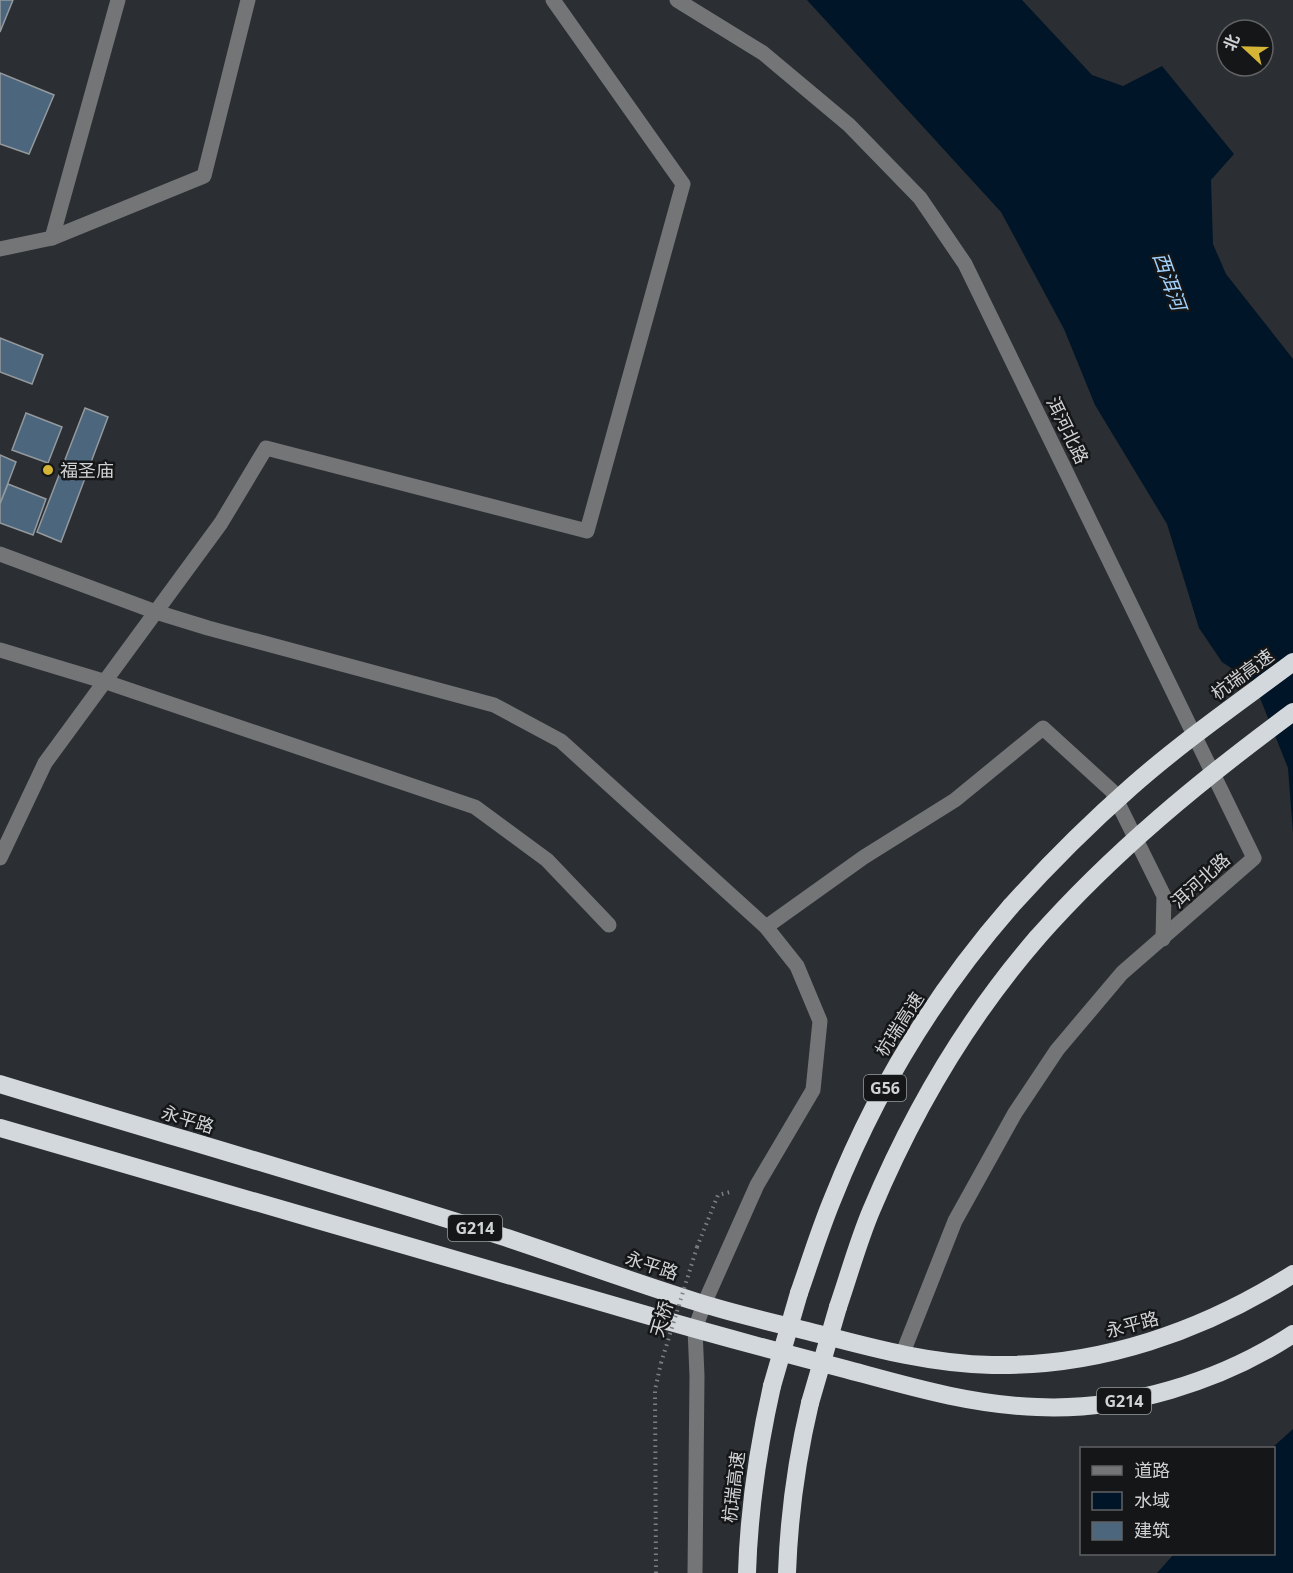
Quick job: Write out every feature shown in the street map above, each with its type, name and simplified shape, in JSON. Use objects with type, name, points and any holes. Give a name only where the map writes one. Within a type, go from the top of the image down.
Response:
[{"type":"highway","name":"杭瑞高速","points":[[747,1573],[748,1534],[759,1447],[772,1386],[799,1293],[832,1198],[869,1117],[910,1042],[982,940],[1036,878],[1130,788],[1202,729],[1293,663]]},
{"type":"highway","name":"G56","points":[[787,1573],[788,1538],[800,1443],[838,1307],[870,1214],[905,1135],[945,1063],[1013,965],[1066,906],[1157,819],[1226,761],[1293,712]]},
{"type":"highway","name":"永平路","points":[[0,1084],[500,1236],[704,1304],[902,1355],[952,1363],[1037,1364],[1127,1349],[1172,1335],[1216,1317],[1259,1296],[1293,1274]]},
{"type":"highway","name":"G214","points":[[0,1128],[695,1329],[942,1394],[1037,1407],[1085,1407],[1139,1398],[1188,1384],[1237,1364],[1293,1335]]},
{"type":"street","points":[[52,238],[118,0]]},
{"type":"street","points":[[0,249],[52,238],[204,176],[248,0]]},
{"type":"street","points":[[0,858],[45,763],[221,523],[266,448],[587,531],[683,184],[553,0]]},
{"type":"street","name":"洱河北路","points":[[678,0],[763,53],[849,124],[921,198],[965,264],[1254,858],[1163,939]]},
{"type":"street","points":[[0,554],[156,612],[208,628],[494,705],[561,741],[766,927],[797,966],[820,1021],[813,1090],[757,1185],[695,1329],[697,1376],[695,1573]]},
{"type":"street","points":[[0,650],[103,681],[475,807],[547,860],[609,925]]},
{"type":"street","points":[[766,927],[864,857],[955,800],[1043,728],[1112,791],[1164,896],[1163,939],[1122,973],[1057,1050],[1015,1113],[955,1221],[902,1355]]},
{"type":"path","name":"天桥","points":[[656,1573],[655,1390],[661,1363],[698,1247]]},
{"type":"water","name":"西洱河","points":[[807,0],[1022,0],[1092,75],[1123,86],[1162,66],[1234,154],[1211,180],[1213,244],[1226,274],[1293,359],[1293,833],[1288,768],[1254,683],[1222,662],[1199,628],[1167,524],[1095,405],[1064,329],[1001,212]]},
{"type":"water","points":[[1293,1429],[1293,1573],[1157,1573],[1173,1555],[1275,1555],[1275,1447],[1273,1447]]},
{"type":"building","points":[[0,0],[13,0],[0,32]]},
{"type":"building","points":[[0,73],[54,95],[29,154],[0,144]]},
{"type":"building","points":[[0,338],[43,355],[32,384],[0,372]]},
{"type":"building","points":[[85,408],[108,417],[61,542],[37,532]]},
{"type":"building","points":[[26,413],[62,427],[48,463],[12,450]]},
{"type":"building","points":[[0,455],[16,462],[0,504]]},
{"type":"building","points":[[8,484],[46,499],[33,535],[0,523],[0,504]]},
{"type":"place","name":"福圣庙","points":[[48,470]]}]
